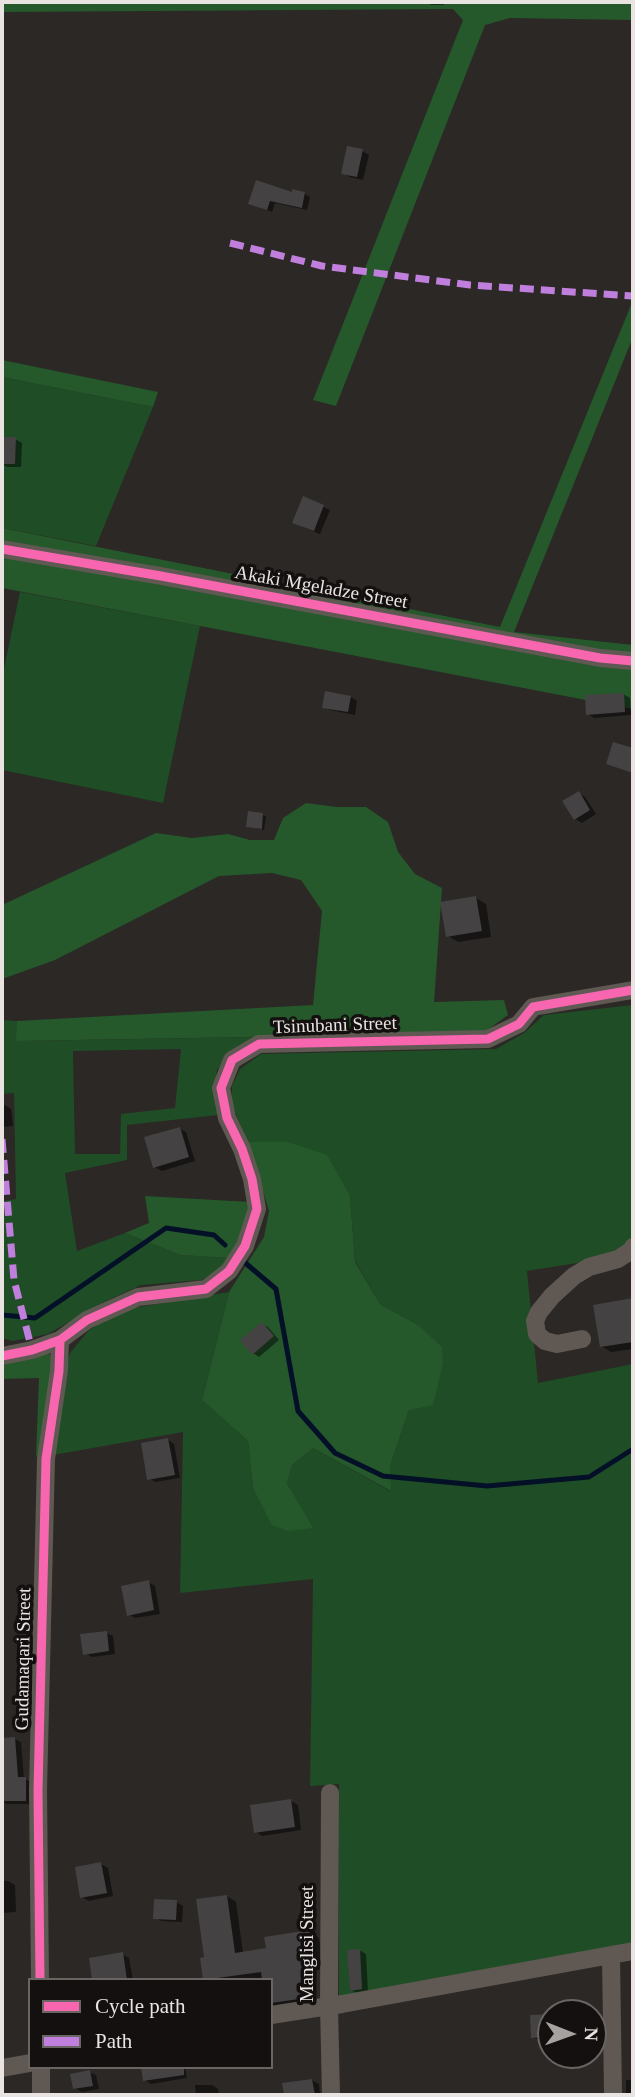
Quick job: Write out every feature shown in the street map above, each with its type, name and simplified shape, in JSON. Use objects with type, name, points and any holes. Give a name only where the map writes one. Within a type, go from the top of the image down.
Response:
[{"type":"street","name":"Akaki Mgeladze Street","points":[[2,549],[633,661]]},
{"type":"street","name":"Tsinubani Street","points":[[2,1356],[32,1350],[60,1340],[87,1320],[138,1297],[206,1289],[229,1271],[245,1247],[257,1209],[252,1179],[242,1149],[227,1118],[221,1088],[232,1060],[259,1044],[488,1039],[519,1024],[533,1007],[633,990]]},
{"type":"street","points":[[582,1339],[557,1343],[545,1341],[537,1334],[535,1321],[539,1312],[574,1276],[589,1267],[618,1259],[633,1247]]},
{"type":"street","name":"Gudamaqari Street","points":[[40,1978],[38,1790],[46,1459],[60,1340]]},
{"type":"street","name":"Manglisi Street","points":[[330,1793],[331,2095]]},
{"type":"street","points":[[273,2015],[633,1951]]},
{"type":"street","points":[[611,1955],[612,2095]]},
{"type":"street","points":[[2,2068],[28,2063]]},
{"type":"street","points":[[41,2069],[41,2095]]},
{"type":"green space","points":[[2,2],[633,2],[633,20],[510,18],[485,25],[336,406],[313,400],[463,20],[453,9],[2,12]]},
{"type":"green space","points":[[633,300],[633,337],[514,632],[633,645],[633,709],[2,588],[2,528],[500,627]]},
{"type":"green space","points":[[2,360],[158,392],[153,407],[2,377]]},
{"type":"green space","points":[[2,377],[153,407],[96,546],[2,528]]},
{"type":"green space","points":[[20,592],[200,626],[163,803],[2,770],[2,678]]},
{"type":"green space","points":[[306,803],[366,807],[388,822],[398,852],[415,874],[442,888],[434,1002],[504,1000],[508,1015],[483,1033],[16,1041],[17,1021],[313,1005],[322,911],[301,880],[272,873],[219,876],[55,960],[2,979],[2,905],[156,833],[192,838],[228,834],[250,840],[274,840],[283,818]]},
{"type":"green space","points":[[633,1005],[633,1254],[527,1271],[538,1383],[633,1364],[633,1944],[339,2001],[339,1784],[310,1786],[313,1579],[180,1593],[183,1432],[53,1455],[63,1379],[70,1353],[89,1330],[121,1310],[229,1292],[202,1400],[248,1441],[253,1488],[287,1484],[292,1465],[313,1448],[390,1491],[390,1466],[409,1410],[418,1325],[380,1304],[355,1261],[350,1196],[288,1142],[248,1142],[231,1103],[232,1086],[240,1069],[261,1054],[496,1049],[524,1033],[544,1015]]},
{"type":"green space","points":[[2,1020],[17,1021],[17,1041],[254,1037],[235,1049],[217,1070],[214,1089],[218,1115],[127,1125],[127,1160],[65,1173],[77,1251],[125,1233],[180,1255],[229,1258],[220,1269],[202,1280],[141,1285],[104,1302],[48,1334],[13,1341],[2,1338],[2,1201],[16,1199],[14,1093],[2,1094]],"holes":[[[181,1049],[175,1108],[121,1114],[120,1154],[75,1154],[73,1051]]]},
{"type":"green space","points":[[248,1142],[288,1142],[327,1155],[350,1196],[355,1262],[380,1304],[418,1325],[442,1347],[443,1363],[433,1405],[409,1410],[390,1466],[391,1491],[313,1448],[292,1465],[287,1484],[313,1528],[288,1531],[272,1525],[253,1488],[248,1441],[202,1400],[229,1292],[264,1237],[269,1211]]},
{"type":"green space","points":[[145,1196],[250,1202],[243,1234],[229,1258],[180,1255],[125,1233],[149,1223]]},
{"type":"green space","points":[[48,1352],[55,1363],[40,1453],[36,1457],[39,1378],[2,1379],[2,1360]]},
{"type":"building","points":[[347,146],[363,149],[357,177],[341,174]]},
{"type":"building","points":[[256,180],[292,192],[292,189],[305,192],[302,208],[270,201],[267,210],[248,204]]},
{"type":"building","points":[[2,437],[16,437],[15,464],[2,464]]},
{"type":"building","points":[[303,496],[324,505],[314,531],[292,523]]},
{"type":"building","points":[[325,691],[351,696],[348,712],[322,708]]},
{"type":"building","points":[[624,693],[625,712],[586,715],[585,695]]},
{"type":"building","points":[[613,742],[633,748],[633,773],[606,764]]},
{"type":"building","points":[[579,791],[590,810],[574,820],[562,801]]},
{"type":"building","points":[[248,811],[263,813],[262,829],[246,827]]},
{"type":"building","points":[[476,896],[482,931],[446,937],[440,902]]},
{"type":"building","points":[[180,1127],[189,1157],[153,1168],[144,1137]]},
{"type":"building","points":[[633,1298],[633,1342],[600,1347],[593,1305]]},
{"type":"building","points":[[262,1322],[274,1336],[252,1355],[240,1340]]},
{"type":"building","points":[[168,1438],[175,1475],[147,1480],[141,1443]]},
{"type":"building","points":[[149,1580],[154,1610],[127,1616],[121,1586]]},
{"type":"building","points":[[107,1631],[109,1651],[83,1655],[80,1634]]},
{"type":"building","points":[[15,1737],[18,1777],[26,1777],[26,1801],[2,1801],[2,1738]]},
{"type":"building","points":[[291,1799],[295,1827],[254,1833],[250,1805]]},
{"type":"building","points":[[101,1862],[107,1893],[80,1898],[75,1867]]},
{"type":"building","points":[[227,1895],[235,1953],[266,1948],[264,1937],[310,1930],[315,1964],[302,1966],[306,1998],[273,2003],[273,1978],[262,1978],[261,1972],[203,1978],[200,1958],[204,1957],[196,1899]]},
{"type":"building","points":[[154,1899],[177,1900],[176,1920],[153,1919]]},
{"type":"building","points":[[360,1949],[362,1989],[350,1991],[347,1950]]},
{"type":"building","points":[[123,1952],[127,1978],[92,1978],[89,1958]]},
{"type":"building","points":[[530,2015],[537,2015],[537,2038],[531,2038]]},
{"type":"building","points":[[141,2069],[184,2069],[184,2075],[143,2081]]},
{"type":"building","points":[[90,2070],[93,2086],[73,2089],[70,2074]]},
{"type":"building","points":[[312,2079],[315,2095],[284,2095],[282,2083]]},
{"type":"waterway","points":[[2,1315],[35,1318],[166,1228],[214,1235],[225,1245]]},
{"type":"waterway","points":[[243,1261],[276,1289],[298,1411],[335,1453],[383,1476],[487,1486],[589,1477],[633,1449]]},
{"type":"marked path","points":[[230,243],[322,266],[470,285],[633,296]]},
{"type":"marked path","points":[[2,1139],[14,1280],[32,1350]]},
{"type":"cycle path","points":[[2,549],[600,658],[633,661]]},
{"type":"cycle path","points":[[2,1356],[32,1350],[60,1340],[87,1320],[138,1297],[206,1289],[229,1271],[245,1246],[257,1209],[252,1179],[242,1149],[227,1118],[221,1088],[232,1060],[259,1044],[488,1039],[519,1024],[533,1007],[633,990]]},
{"type":"cycle path","points":[[40,1978],[38,1790],[46,1459],[59,1371],[60,1340]]}]
